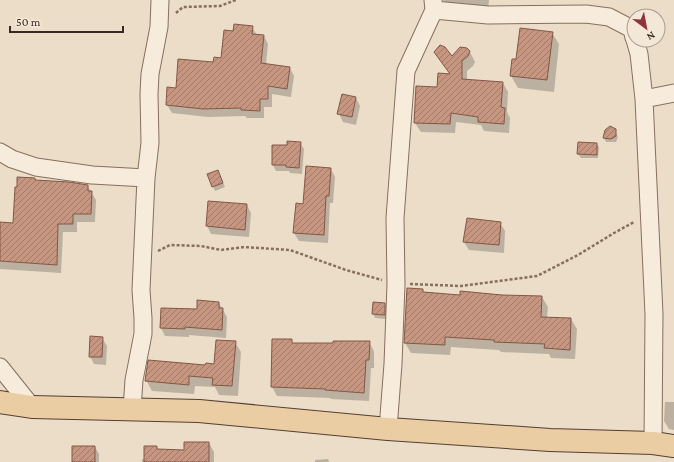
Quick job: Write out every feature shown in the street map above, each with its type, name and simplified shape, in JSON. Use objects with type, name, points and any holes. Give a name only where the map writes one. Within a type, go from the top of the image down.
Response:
[{"type":"main road","points":[[0,402],[32,407],[199,411],[388,429],[550,440],[664,445]]},
{"type":"street","points":[[132,409],[134,380],[143,334],[141,290],[146,178],[150,143],[150,74],[159,27],[160,0]]},
{"type":"street","points":[[388,429],[393,364],[396,291],[395,218],[406,71],[433,5],[488,15],[586,14],[609,17],[626,26]]},
{"type":"street","points":[[637,48],[644,99],[654,314],[664,445]]},
{"type":"street","points":[[644,99],[674,93]]},
{"type":"street","points":[[0,152],[12,159],[36,167],[92,174],[146,178]]},
{"type":"street","points":[[0,368],[32,407]]},
{"type":"path","points":[[159,27],[183,7],[220,6],[236,0]]},
{"type":"building","points":[[234,24],[253,26],[252,34],[264,35],[261,63],[290,67],[287,89],[268,86],[268,99],[260,99],[260,111],[241,110],[241,108],[203,109],[166,105],[167,87],[176,88],[178,59],[213,62],[214,57],[221,58],[224,30],[233,31]]},
{"type":"building","points":[[520,28],[553,32],[547,80],[510,76],[512,59],[516,59]]},
{"type":"building","points":[[440,45],[445,47],[452,56],[460,47],[467,48],[470,51],[468,56],[462,61],[462,79],[503,82],[501,107],[505,108],[504,124],[478,122],[478,117],[451,113],[450,124],[414,123],[416,86],[437,87],[438,73],[450,74],[434,52]]},
{"type":"building","points":[[342,94],[356,97],[352,117],[337,114]]},
{"type":"building","points":[[610,126],[616,129],[616,136],[611,139],[603,138],[605,130]]},
{"type":"building","points":[[287,141],[301,142],[299,168],[286,167],[286,165],[272,165],[272,145],[287,145]]},
{"type":"building","points":[[578,142],[597,143],[597,155],[577,154]]},
{"type":"building","points":[[306,166],[331,168],[329,196],[326,196],[324,235],[293,233],[296,203],[303,204]]},
{"type":"building","points":[[218,170],[223,183],[212,187],[207,174]]},
{"type":"building","points":[[17,177],[88,185],[88,191],[92,191],[91,214],[73,214],[73,224],[58,224],[57,265],[0,261],[0,222],[13,223]]},
{"type":"building","points":[[208,201],[247,204],[245,230],[206,226]]},
{"type":"building","points":[[467,218],[501,222],[499,245],[463,242]]},
{"type":"building","points":[[407,288],[423,289],[423,292],[460,295],[460,291],[502,295],[542,296],[541,317],[571,318],[570,350],[544,348],[545,344],[494,342],[494,340],[445,337],[445,345],[404,343]]},
{"type":"building","points":[[197,300],[219,302],[219,308],[223,308],[222,330],[185,327],[185,329],[160,328],[161,308],[197,309]]},
{"type":"building","points":[[373,302],[385,303],[385,315],[372,314]]},
{"type":"building","points":[[90,336],[103,337],[102,357],[89,357]]},
{"type":"building","points":[[272,339],[292,339],[292,343],[370,341],[369,360],[366,360],[364,393],[325,389],[271,387]]},
{"type":"building","points":[[216,340],[236,341],[232,386],[212,385],[213,378],[189,376],[189,385],[145,381],[148,360],[205,365],[206,363],[214,364]]},
{"type":"building","points":[[184,442],[209,442],[209,462],[144,462],[144,446],[157,446],[157,449],[184,450]]},
{"type":"building","points":[[72,446],[95,446],[95,462],[72,462]]}]
